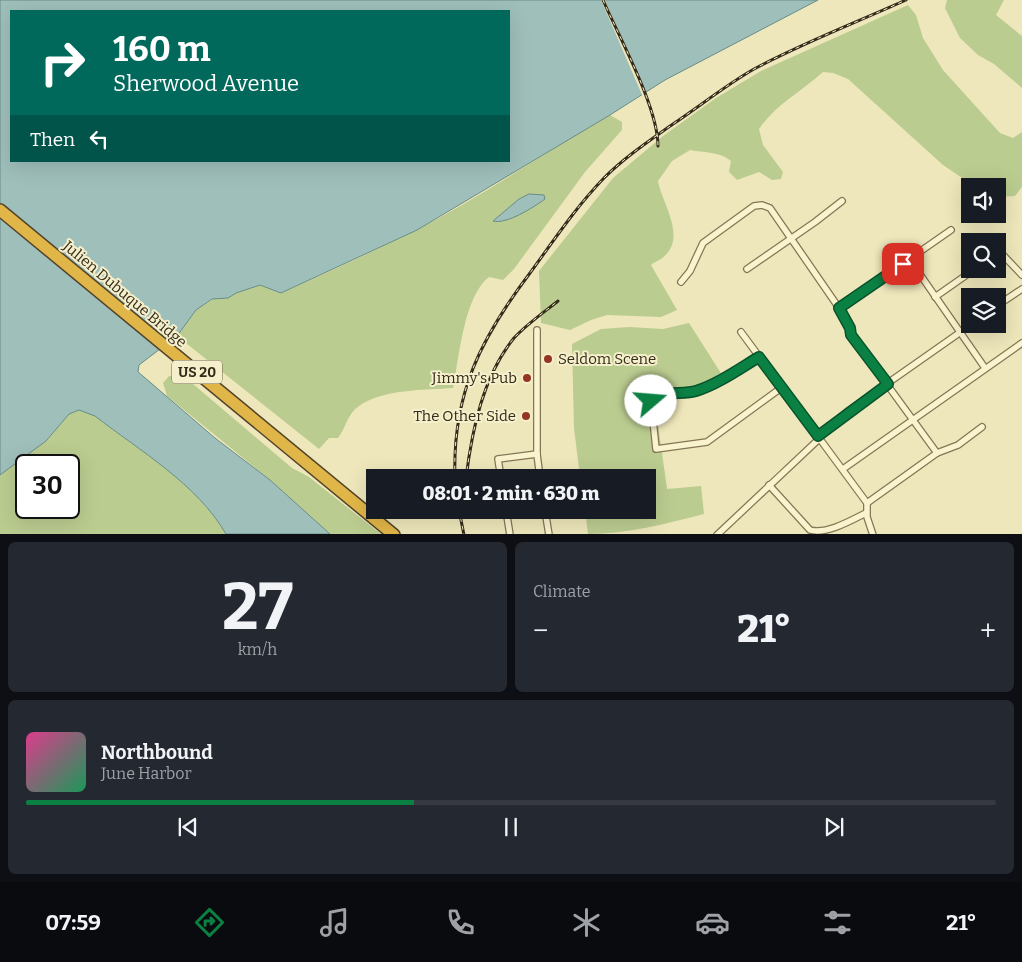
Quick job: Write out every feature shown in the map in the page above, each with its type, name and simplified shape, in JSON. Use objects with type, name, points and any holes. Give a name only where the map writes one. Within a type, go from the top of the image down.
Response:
[{"type":"highway","name":"Julien Dubuque Bridge","points":[[0,210],[394,534]]},
{"type":"street","points":[[747,268],[789,238],[816,222],[842,201]]},
{"type":"street","points":[[681,282],[690,271],[703,243],[758,205],[770,208],[839,308],[850,328],[851,335],[937,452]]},
{"type":"street","points":[[839,308],[951,230]]},
{"type":"street","points":[[1006,258],[1022,275]]},
{"type":"street","points":[[910,260],[985,368]]},
{"type":"street","points":[[935,297],[962,278]]},
{"type":"street","points":[[1006,300],[1022,290]]},
{"type":"street","points":[[537,330],[537,454],[539,469]]},
{"type":"street","points":[[741,332],[868,503]]},
{"type":"street","points":[[717,534],[818,437],[959,332]]},
{"type":"street","points":[[843,470],[1022,343]]},
{"type":"street","points":[[759,357],[718,381],[695,391],[654,397],[651,401],[656,449],[707,442],[781,388]]},
{"type":"street","points":[[873,534],[866,512],[868,503],[937,452],[954,447],[982,426]]},
{"type":"street","points":[[500,469],[498,459],[537,454]]},
{"type":"street","points":[[769,485],[810,530],[817,534],[826,532],[866,512]]},
{"type":"street","points":[[508,519],[510,534]]},
{"type":"street","points":[[546,519],[549,534]]},
{"type":"green space","points":[[947,0],[1004,0],[996,15],[1022,36],[1022,88],[994,64],[978,55],[960,38],[945,8]]},
{"type":"green space","points":[[908,5],[916,15],[923,38],[943,70],[1000,133],[1013,138],[1022,132],[1022,187],[1015,196],[1006,197],[1006,178],[962,178],[943,165],[848,79],[833,73],[823,72],[773,112],[759,129],[763,145],[783,172],[781,179],[772,180],[759,172],[737,180],[729,172],[731,161],[717,154],[690,150],[672,161],[658,181],[672,221],[673,242],[669,251],[651,265],[677,310],[661,317],[607,315],[570,330],[541,323],[539,271],[613,178],[663,136],[716,98],[761,71]]},
{"type":"green space","points":[[610,115],[622,122],[622,130],[585,172],[514,269],[503,280],[489,277],[474,298],[460,345],[453,388],[404,391],[369,400],[355,409],[338,438],[329,438],[319,449],[177,336],[196,310],[213,299],[228,298],[236,293],[260,285],[281,293],[349,262],[441,217]]},
{"type":"green space","points":[[689,323],[726,381],[694,397],[655,402],[667,489],[701,486],[704,514],[632,530],[588,534],[586,519],[656,519],[656,469],[579,469],[574,428],[572,344],[601,329],[629,327],[663,329]]},
{"type":"green space","points":[[169,376],[186,378],[292,468],[309,477],[381,534],[330,534],[270,480],[167,396],[163,383]]},
{"type":"green space","points":[[79,410],[95,416],[184,484],[200,499],[226,534],[0,534],[0,475],[15,464],[15,519],[80,519],[80,454],[28,454],[46,441],[69,414]]},
{"type":"water","points":[[0,0],[818,0],[665,80],[417,230],[281,293],[260,285],[236,293],[228,298],[212,299],[196,310],[177,336],[139,365],[138,372],[215,438],[270,480],[330,534],[226,534],[200,499],[166,469],[95,416],[79,410],[69,414],[46,441],[28,454],[15,454],[15,464],[0,475]]},
{"type":"water","points":[[529,194],[544,195],[545,199],[512,218],[499,222],[493,221],[519,199]]},
{"type":"pier","points":[[601,0],[605,0],[647,95],[643,97]]},
{"type":"railway","points":[[603,0],[645,92],[652,112],[658,146]]},
{"type":"railway","points":[[455,469],[455,448],[464,393],[484,344],[497,321],[548,248],[604,178],[646,143],[754,69],[906,0]]},
{"type":"railway","points":[[467,469],[481,404],[494,369],[514,338],[558,301]]},
{"type":"railway","points":[[461,519],[464,534]]},
{"type":"place","name":"Seldom Scene","points":[[548,359]]},
{"type":"place","name":"Jimmy's Pub","points":[[527,378]]},
{"type":"place","name":"The Other Side","points":[[526,416]]},
{"type":"route","points":[[651,401],[656,396],[695,391],[718,381],[759,357],[818,436],[848,411],[888,384],[851,335],[850,328],[839,308],[903,264]]}]
